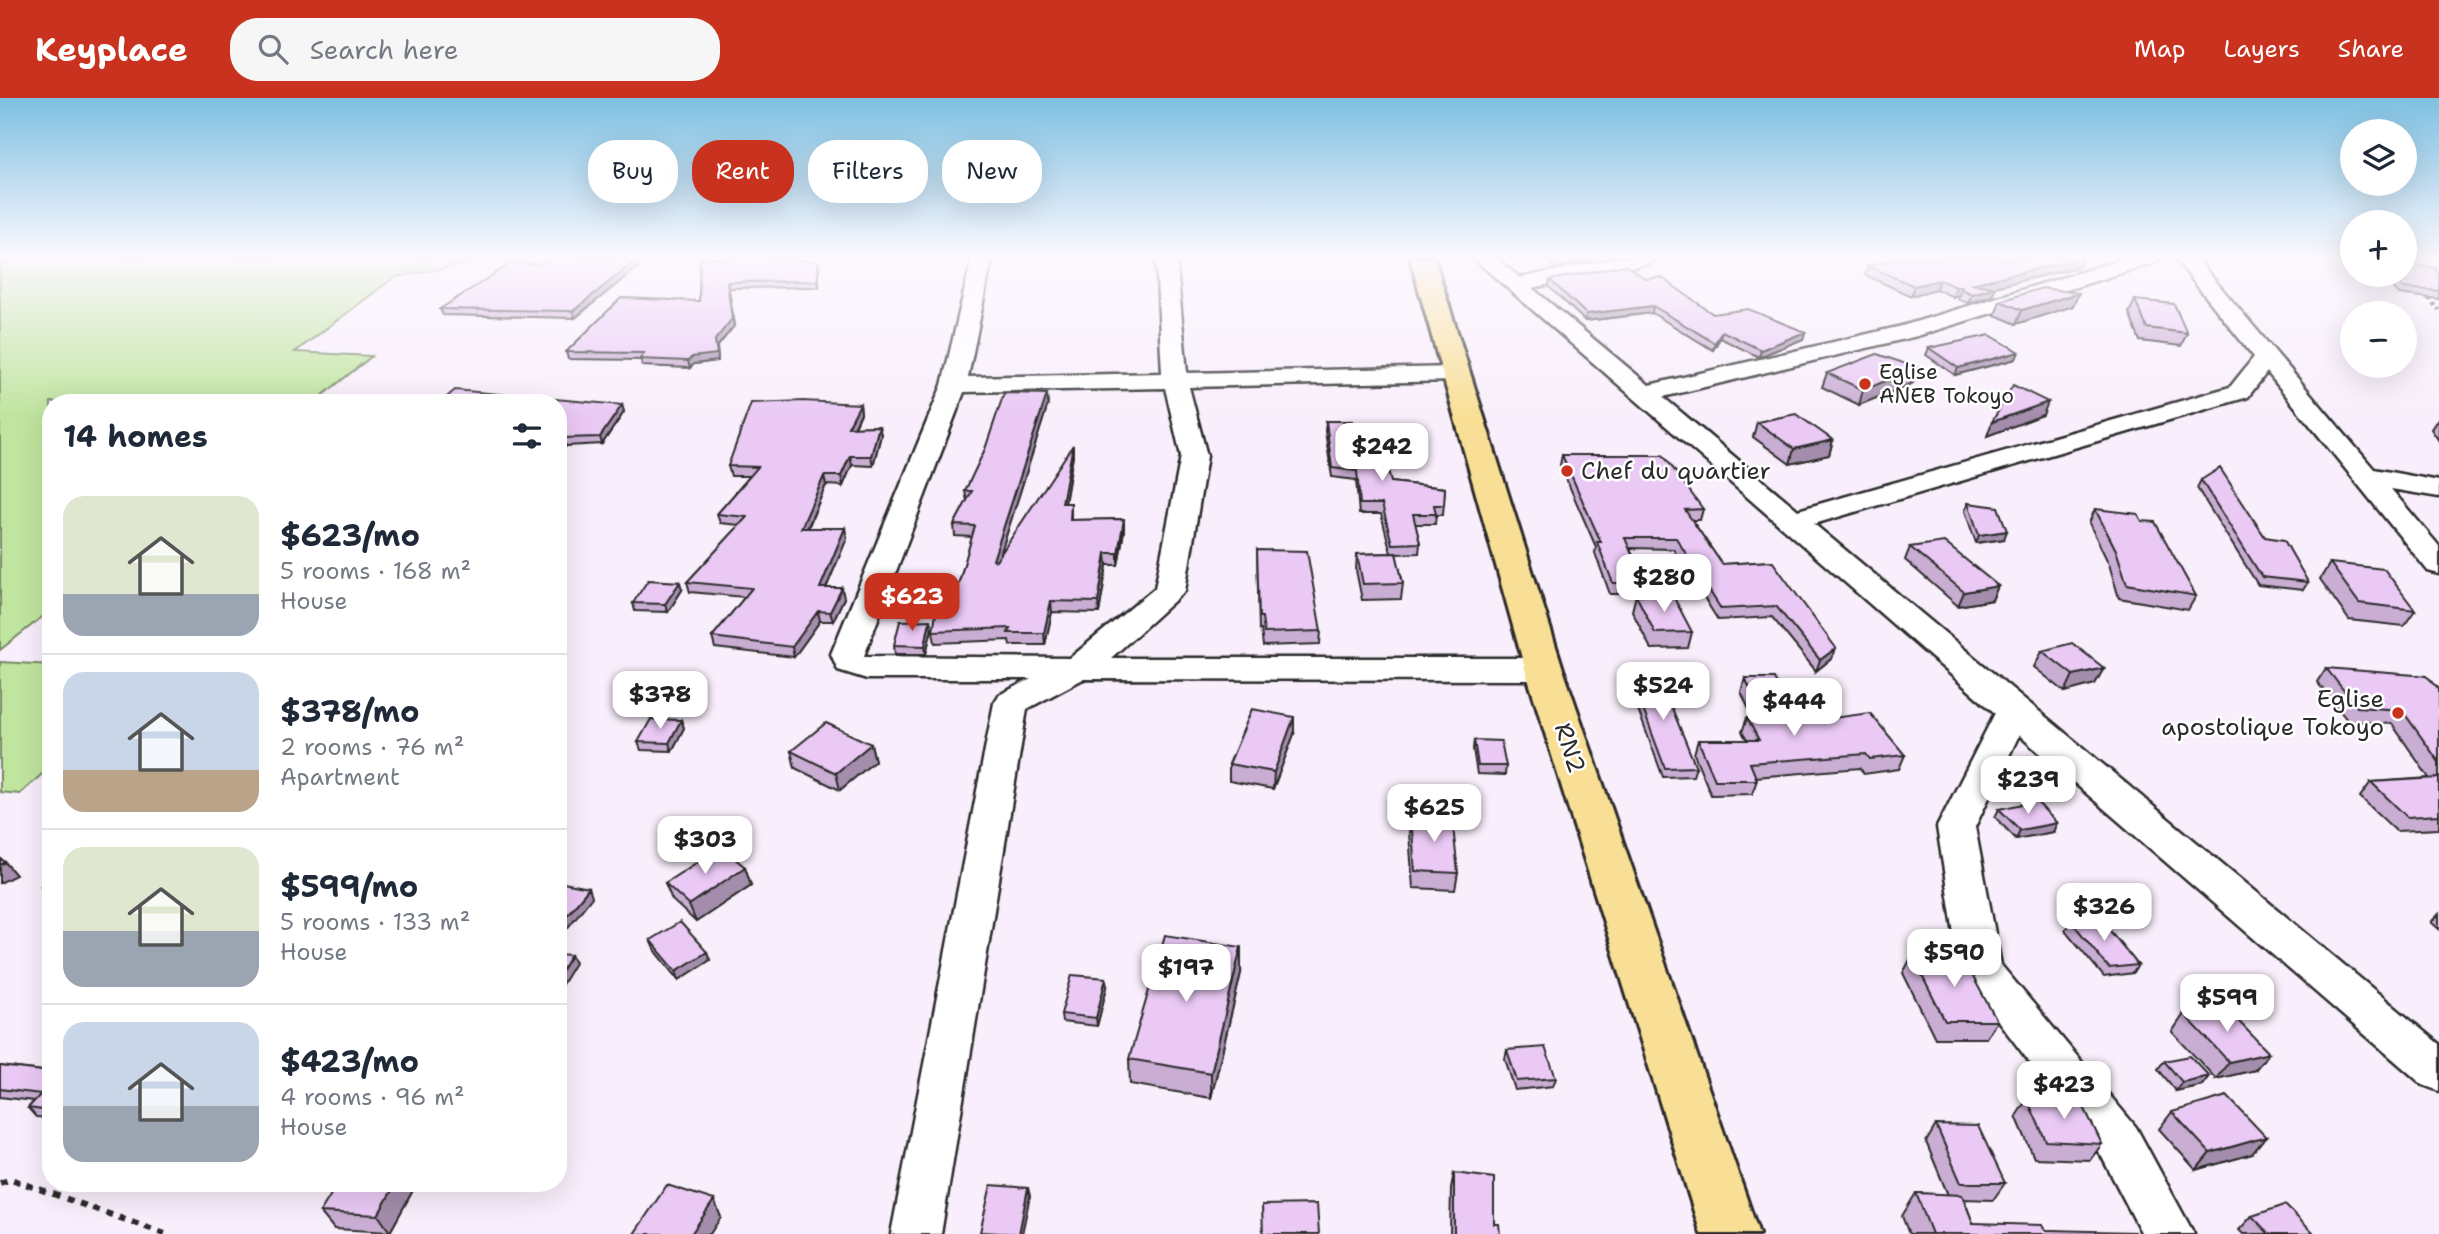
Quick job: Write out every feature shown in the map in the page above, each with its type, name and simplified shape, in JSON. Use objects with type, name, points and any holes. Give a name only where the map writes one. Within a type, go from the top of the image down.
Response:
[{"type":"main road","name":"RN2","points":[[1437,311],[1544,669],[1730,1234]]},
{"type":"street","points":[[970,311],[954,385],[847,654],[850,663],[867,668],[1544,669]]},
{"type":"street","points":[[916,1234],[1011,703],[1080,667],[1170,591],[1194,456],[1175,379],[1170,311]]},
{"type":"street","points":[[1547,311],[2013,712],[2439,1071]]},
{"type":"street","points":[[1644,394],[1909,331],[1975,311]]},
{"type":"street","points":[[2229,311],[2439,565]]},
{"type":"street","points":[[1792,521],[2239,392],[2267,356]]},
{"type":"street","points":[[954,385],[1455,374]]},
{"type":"street","points":[[2366,477],[2439,489]]},
{"type":"street","points":[[2013,712],[1955,827],[1981,971],[2119,1142],[2169,1234]]},
{"type":"path","points":[[0,1183],[12,1179],[42,1190]]},
{"type":"path","points":[[48,1192],[165,1234]]},
{"type":"green space","points":[[0,311],[350,311],[295,352],[372,356],[324,394],[42,394],[42,617],[0,650]]},
{"type":"green space","points":[[0,662],[42,664],[42,774],[20,794],[0,792]]},
{"type":"building","points":[[608,311],[731,311],[732,319],[715,340],[717,354],[692,357],[688,361],[640,359],[644,353],[566,352]]},
{"type":"building","points":[[1583,311],[1611,311],[1586,314]]},
{"type":"building","points":[[1661,311],[1709,311],[1713,314],[1753,311],[1805,332],[1761,350],[1722,331],[1715,343]]},
{"type":"building","points":[[2140,311],[2177,311],[2187,333],[2147,328]]},
{"type":"building","points":[[1990,335],[2019,352],[1958,368],[1929,348]]},
{"type":"building","points":[[1877,354],[1918,368],[1863,390],[1827,373]]},
{"type":"building","points":[[2013,385],[2048,402],[1992,422]]},
{"type":"building","points":[[455,390],[500,394],[450,394]]},
{"type":"building","points":[[1004,393],[1047,394],[993,560],[996,561],[1073,445],[1062,503],[1071,503],[1070,520],[1124,519],[1118,553],[1106,553],[1098,602],[1051,601],[1044,633],[1008,633],[1010,628],[933,631],[940,589],[957,589],[975,526],[954,525],[972,491],[965,491],[985,449]]},
{"type":"building","points":[[567,400],[622,405],[600,437],[567,438]]},
{"type":"building","points":[[803,401],[860,404],[848,427],[879,426],[871,456],[850,456],[841,476],[824,476],[801,528],[845,528],[820,588],[842,588],[830,612],[818,611],[792,647],[712,637],[752,588],[687,582],[747,517],[717,514],[758,467],[728,466],[751,403]]},
{"type":"building","points":[[1796,414],[1833,440],[1794,449],[1757,422]]},
{"type":"building","points":[[1326,421],[1352,421],[1356,442],[1381,442],[1391,482],[1445,488],[1444,505],[1434,505],[1436,514],[1413,514],[1420,543],[1392,544],[1382,504],[1360,504],[1357,471],[1332,468]]},
{"type":"building","points":[[1562,455],[1663,455],[1703,509],[1685,510],[1722,564],[1772,561],[1836,648],[1820,660],[1776,606],[1721,609],[1676,538],[1625,538],[1644,583],[1613,583],[1597,542],[1601,542]]},
{"type":"building","points":[[2220,468],[2265,537],[2284,540],[2308,582],[2262,577],[2201,480]]},
{"type":"building","points":[[1968,503],[1998,507],[2007,531],[1979,535]]},
{"type":"building","points":[[2095,509],[2138,514],[2142,521],[2155,522],[2196,596],[2127,584],[2116,550]]},
{"type":"building","points":[[1944,542],[1998,586],[1964,592],[1910,547]]},
{"type":"building","points":[[1257,550],[1307,551],[1321,631],[1264,633],[1262,617],[1259,617]]},
{"type":"building","points":[[1396,553],[1403,583],[1363,584],[1357,554]]},
{"type":"building","points":[[2330,563],[2384,569],[2415,610],[2359,603]]},
{"type":"building","points":[[648,580],[680,582],[665,604],[633,603]]},
{"type":"building","points":[[1672,594],[1692,632],[1655,633],[1636,595]]},
{"type":"building","points":[[930,620],[925,646],[894,645],[900,621]]},
{"type":"building","points":[[2072,643],[2104,668],[2073,675],[2042,651]]},
{"type":"building","points":[[2326,668],[2427,676],[2439,689],[2439,762],[2402,710],[2357,707]]},
{"type":"building","points":[[1630,674],[1658,674],[1696,767],[1665,768]]},
{"type":"building","points":[[1745,678],[1774,678],[1796,723],[1870,713],[1905,755],[1870,759],[1866,754],[1750,763],[1757,780],[1715,780],[1698,740],[1759,740],[1747,718],[1764,717]]},
{"type":"building","points":[[1252,709],[1294,717],[1274,772],[1229,764]]},
{"type":"building","points":[[651,719],[681,720],[669,743],[638,742]]},
{"type":"building","points":[[826,723],[871,744],[836,773],[791,751]]},
{"type":"building","points":[[1474,740],[1501,741],[1506,766],[1478,766]]},
{"type":"building","points":[[2439,778],[2439,815],[2407,817],[2371,782]]},
{"type":"building","points":[[2036,801],[2057,823],[2020,830],[1999,809]]},
{"type":"building","points":[[1411,816],[1452,817],[1458,873],[1415,871]]},
{"type":"building","points":[[721,847],[745,867],[689,905],[665,883]]},
{"type":"building","points":[[567,884],[589,888],[567,915]]},
{"type":"building","points":[[2099,917],[2138,965],[2109,968],[2071,921]]},
{"type":"building","points":[[680,922],[707,952],[676,971],[650,940]]},
{"type":"building","points":[[1165,935],[1241,947],[1211,1073],[1129,1059]]},
{"type":"building","points":[[1961,955],[1997,1021],[1945,1021],[1912,956]]},
{"type":"building","points":[[1072,975],[1106,978],[1096,1018],[1061,1014]]},
{"type":"building","points":[[2224,1006],[2269,1053],[2229,1062],[2184,1014]]},
{"type":"building","points":[[1545,1047],[1556,1078],[1517,1081],[1507,1050]]},
{"type":"building","points":[[2190,1056],[2209,1076],[2182,1082],[2164,1061]]},
{"type":"building","points":[[0,1066],[42,1071],[42,1110],[28,1108],[41,1094],[0,1089]]},
{"type":"building","points":[[2227,1096],[2266,1137],[2210,1153],[2172,1112]]},
{"type":"building","points":[[2027,1099],[2081,1101],[2102,1144],[2046,1141]]},
{"type":"building","points":[[1936,1125],[1978,1126],[2005,1183],[1961,1183]]},
{"type":"building","points":[[1454,1173],[1494,1178],[1494,1224],[1499,1224],[1500,1234],[1454,1234]]},
{"type":"building","points":[[667,1185],[714,1200],[691,1234],[634,1234]]},
{"type":"building","points":[[991,1185],[1028,1188],[1019,1234],[980,1232]]},
{"type":"building","points":[[332,1192],[391,1192],[378,1215],[320,1212]]},
{"type":"building","points":[[1916,1193],[1962,1195],[1973,1223],[2042,1225],[2045,1230],[2135,1234],[1932,1234]]},
{"type":"building","points":[[1317,1204],[1319,1234],[1263,1234],[1262,1205]]},
{"type":"building","points":[[2285,1205],[2314,1234],[2269,1234],[2252,1216]]},
{"type":"place","name":"Eglise ANEB Tokoyo","points":[[1865,384]]},
{"type":"place","name":"Chef du quartier","points":[[1567,471]]},
{"type":"place","name":"Eglise apostolique Tokoyo","points":[[2398,713]]}]
